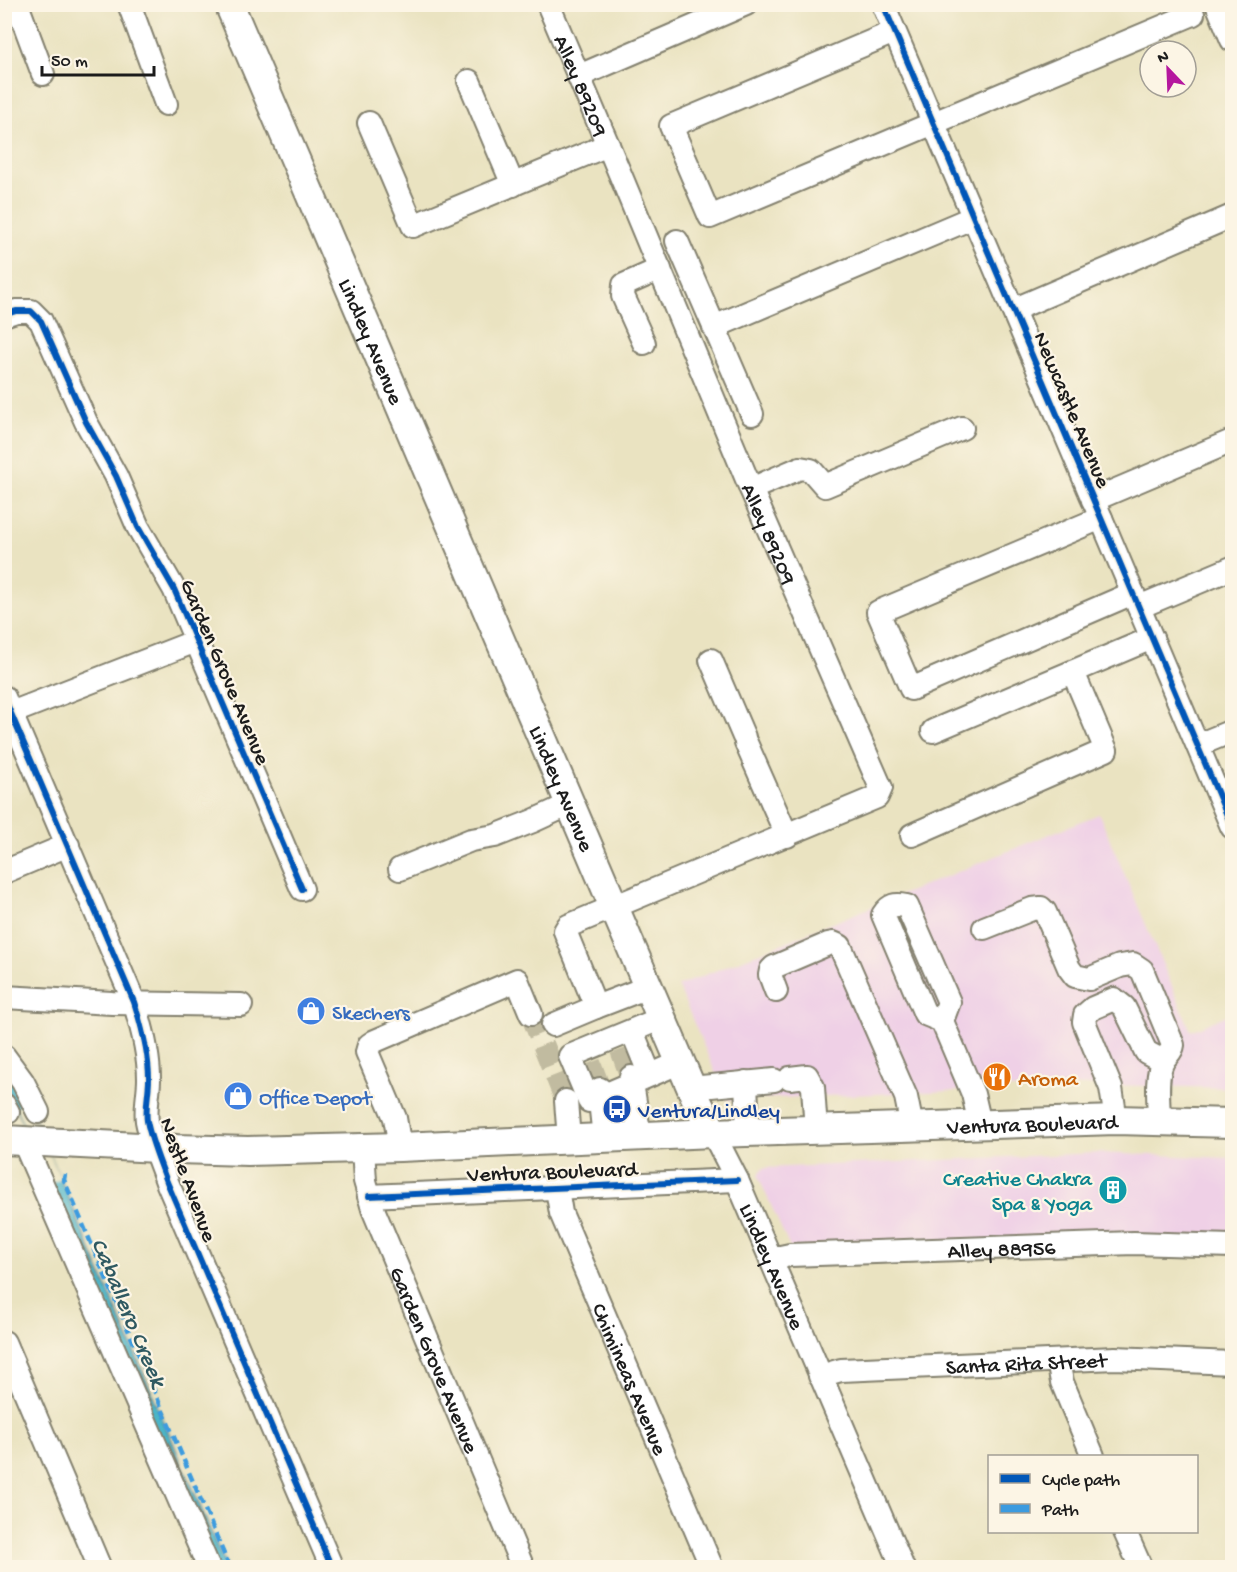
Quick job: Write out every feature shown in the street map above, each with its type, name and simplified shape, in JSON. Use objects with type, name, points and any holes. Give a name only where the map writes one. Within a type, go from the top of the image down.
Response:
[{"type":"main road","name":"Lindley Avenue","points":[[229,4],[648,987],[713,1133]]},
{"type":"main road","name":"Ventura Boulevard","points":[[26,1141],[248,1151],[1116,1120],[1233,1123]]},
{"type":"street","points":[[17,4],[43,74]]},
{"type":"street","points":[[129,4],[166,104]]},
{"type":"street","name":"Alley 89209","points":[[548,4],[751,489],[881,788],[877,797],[568,926],[565,931],[596,1007]]},
{"type":"street","points":[[579,76],[746,4]]},
{"type":"street","name":"Newcastle Avenue","points":[[883,4],[1233,827]]},
{"type":"street","points":[[894,32],[672,126],[710,217],[1193,14],[1189,4]]},
{"type":"street","points":[[1217,4],[1233,40]]},
{"type":"street","points":[[469,81],[513,185]]},
{"type":"street","points":[[369,123],[413,226],[608,145]]},
{"type":"street","points":[[1013,310],[1233,216]]},
{"type":"street","points":[[714,327],[974,217]]},
{"type":"street","points":[[677,241],[752,414]]},
{"type":"street","points":[[644,343],[623,296],[624,285],[660,269]]},
{"type":"street","name":"Garden Grove Avenue","points":[[4,315],[16,311],[32,311],[41,321],[86,422],[116,476],[138,527],[174,589],[302,889]]},
{"type":"street","points":[[751,489],[800,468],[811,470],[825,486],[962,428]]},
{"type":"street","points":[[1233,441],[1097,509],[878,612],[911,688],[1136,600],[1233,568]]},
{"type":"street","points":[[933,731],[1152,638]]},
{"type":"street","points":[[8,705],[196,641]]},
{"type":"street","points":[[711,660],[787,836]]},
{"type":"street","points":[[912,835],[1106,750],[1073,672]]},
{"type":"street","name":"Nestle Avenue","points":[[8,705],[134,1002],[147,1051],[149,1077],[147,1119],[167,1182],[332,1568]]},
{"type":"street","points":[[1198,746],[1233,731]]},
{"type":"street","points":[[400,868],[471,840],[495,836],[570,804]]},
{"type":"street","points":[[4,872],[68,845]]},
{"type":"street","points":[[984,928],[1032,909],[1041,908],[1075,976],[1089,979],[1120,966],[1133,964],[1142,970],[1173,1045],[1172,1051],[1163,1061],[1159,1076],[1159,1121]]},
{"type":"street","points":[[776,991],[770,975],[774,967],[828,944],[833,943],[840,946],[906,1097],[912,1127]]},
{"type":"street","points":[[400,1147],[394,1118],[367,1052],[369,1045],[375,1041],[386,1026],[496,979],[517,980],[531,1014]]},
{"type":"street","points":[[553,1025],[648,987]]},
{"type":"street","points":[[4,997],[112,1003],[242,1005]]},
{"type":"street","points":[[1116,1120],[1111,1088],[1084,1022],[1085,1015],[1093,1008],[1114,999],[1124,1007],[1146,1052],[1163,1061]]},
{"type":"street","points":[[662,1018],[588,1057],[570,1056],[589,1101],[601,1092],[638,1078],[686,1075],[746,1082],[807,1077],[813,1087],[816,1131]]},
{"type":"street","points":[[942,1021],[974,1094],[980,1124]]},
{"type":"street","points":[[623,1040],[638,1078],[639,1137]]},
{"type":"street","points":[[4,1056],[23,1082],[38,1112]]},
{"type":"street","points":[[746,1082],[748,1132]]},
{"type":"street","points":[[601,1092],[604,1138]]},
{"type":"street","points":[[566,1101],[569,1140]]},
{"type":"street","name":"Lindley Avenue","points":[[713,1133],[737,1180],[903,1568]]},
{"type":"street","points":[[26,1141],[208,1568]]},
{"type":"street","name":"Garden Grove Avenue","points":[[363,1148],[365,1181],[373,1209],[523,1568]]},
{"type":"street","name":"Ventura Boulevard","points":[[369,1196],[737,1180]]},
{"type":"street","name":"Chimineas Avenue","points":[[557,1189],[561,1213],[712,1568]]},
{"type":"street","name":"Alley 88956","points":[[771,1259],[790,1255],[1134,1243],[1233,1246]]},
{"type":"street","points":[[4,1342],[100,1568]]},
{"type":"street","name":"Santa Rita Street","points":[[820,1376],[841,1370],[1115,1358],[1233,1363]]},
{"type":"street","points":[[1058,1360],[1062,1382],[1093,1455]]},
{"type":"street","points":[[1125,1533],[1141,1568]]},
{"type":"shaded area","points":[[1099,814],[1191,1031],[1232,1013],[1232,1088],[1104,1085],[727,1100],[678,986]]},
{"type":"shaded area","points":[[1097,1153],[1232,1158],[1232,1241],[790,1248],[758,1176],[764,1168]]},
{"type":"water","points":[[4,1063],[32,1112],[226,1567],[214,1567],[5,1084]]},
{"type":"pier","points":[[27,1102],[61,1179],[49,1184],[16,1107]]},
{"type":"tunnel","points":[[531,1014],[566,1101]]},
{"type":"tunnel","points":[[621,1050],[631,1077]]},
{"type":"tunnel","points":[[590,1063],[600,1089]]},
{"type":"marked path","points":[[65,1174],[64,1180],[230,1568]]},
{"type":"cycle path","points":[[883,4],[1232,827]]},
{"type":"cycle path","points":[[4,315],[16,311],[31,311],[41,321],[86,422],[116,476],[138,527],[174,589],[302,889]]},
{"type":"cycle path","points":[[4,697],[134,1002],[148,1060],[147,1121],[167,1182],[332,1568]]},
{"type":"cycle path","points":[[369,1196],[737,1180]]},
{"type":"place","name":"Skechers","points":[[311,1011]]},
{"type":"place","name":"Aroma","points":[[997,1077]]},
{"type":"place","name":"Office Depot","points":[[238,1096]]},
{"type":"place","name":"Ventura/Lindley","points":[[617,1109]]},
{"type":"place","name":"Creative Chakra Spa & Yoga","points":[[1113,1190]]},
{"type":"water label","name":"Caballero Creek","points":[[130,1312]]}]
